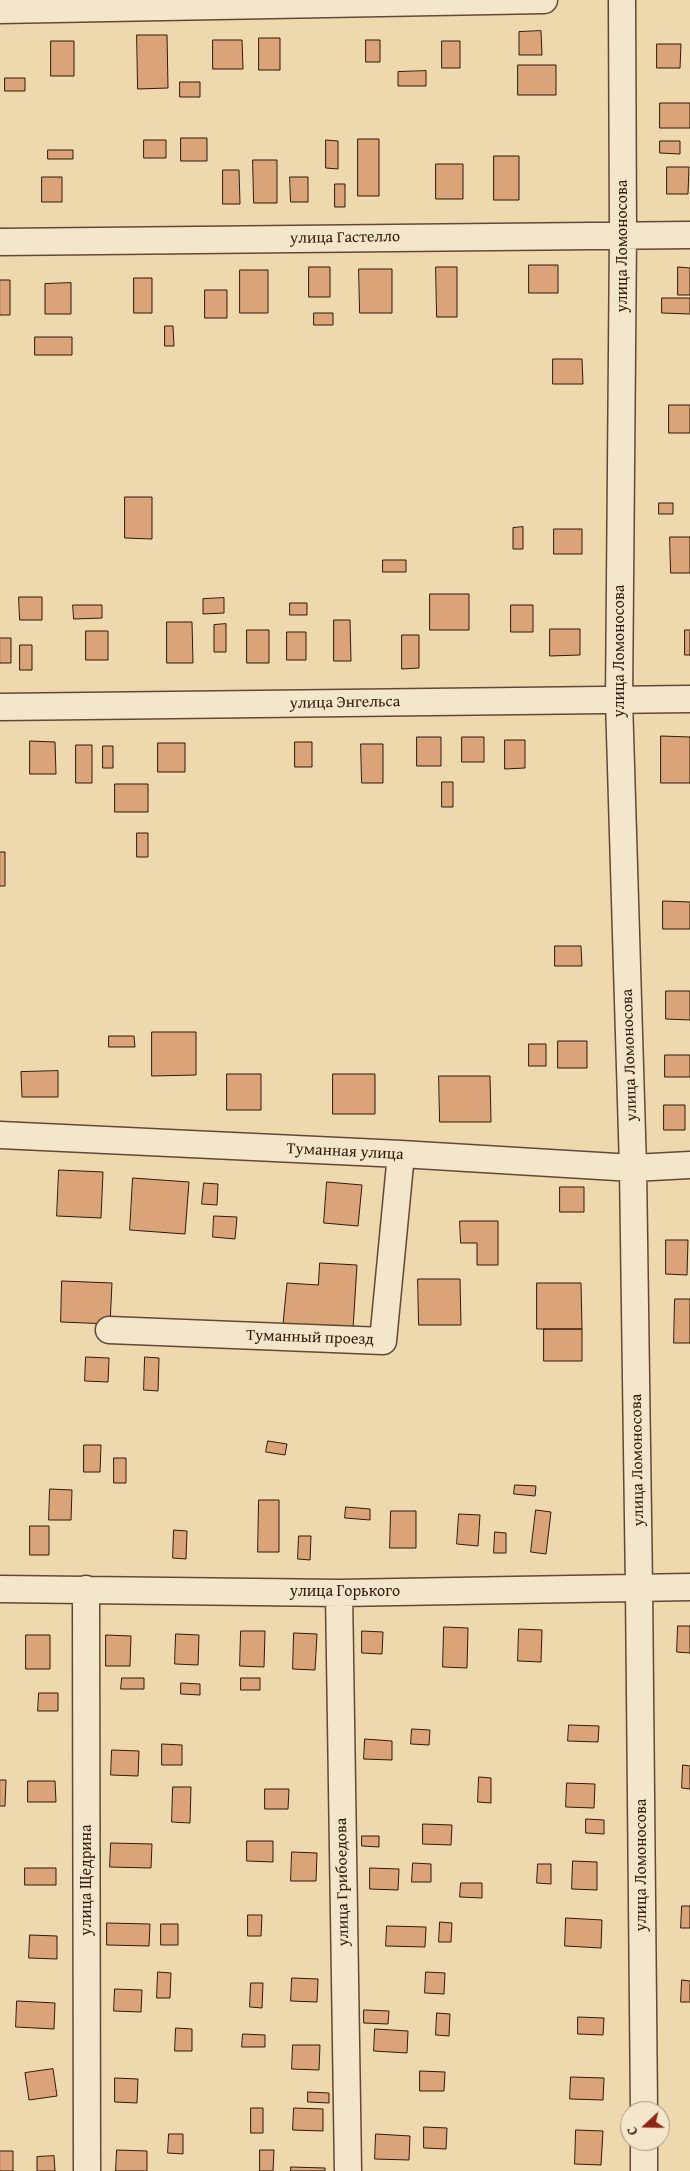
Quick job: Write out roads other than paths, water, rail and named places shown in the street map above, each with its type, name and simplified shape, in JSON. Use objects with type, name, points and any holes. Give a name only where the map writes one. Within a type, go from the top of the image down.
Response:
[{"type":"street","points":[[0,10],[544,0]]},
{"type":"street","name":"улица Ломоносова","points":[[622,0],[623,234],[619,700],[633,1168],[644,2101]]},
{"type":"street","name":"улица Гастелло","points":[[0,242],[623,234],[690,235]]},
{"type":"street","name":"улица Энгельса","points":[[0,707],[690,699]]},
{"type":"street","name":"Туманная улица","points":[[0,1135],[400,1154],[633,1168],[690,1165]]},
{"type":"street","name":"Туманный проезд","points":[[109,1330],[383,1341],[400,1154]]},
{"type":"street","name":"улица Горького","points":[[0,1589],[339,1593],[690,1587]]},
{"type":"street","name":"улица Щедрина","points":[[86,1589],[87,2171]]},
{"type":"street","name":"улица Грибоедова","points":[[339,1593],[348,2171]]},
{"type":"street","points":[[644,2151],[644,2171]]}]
